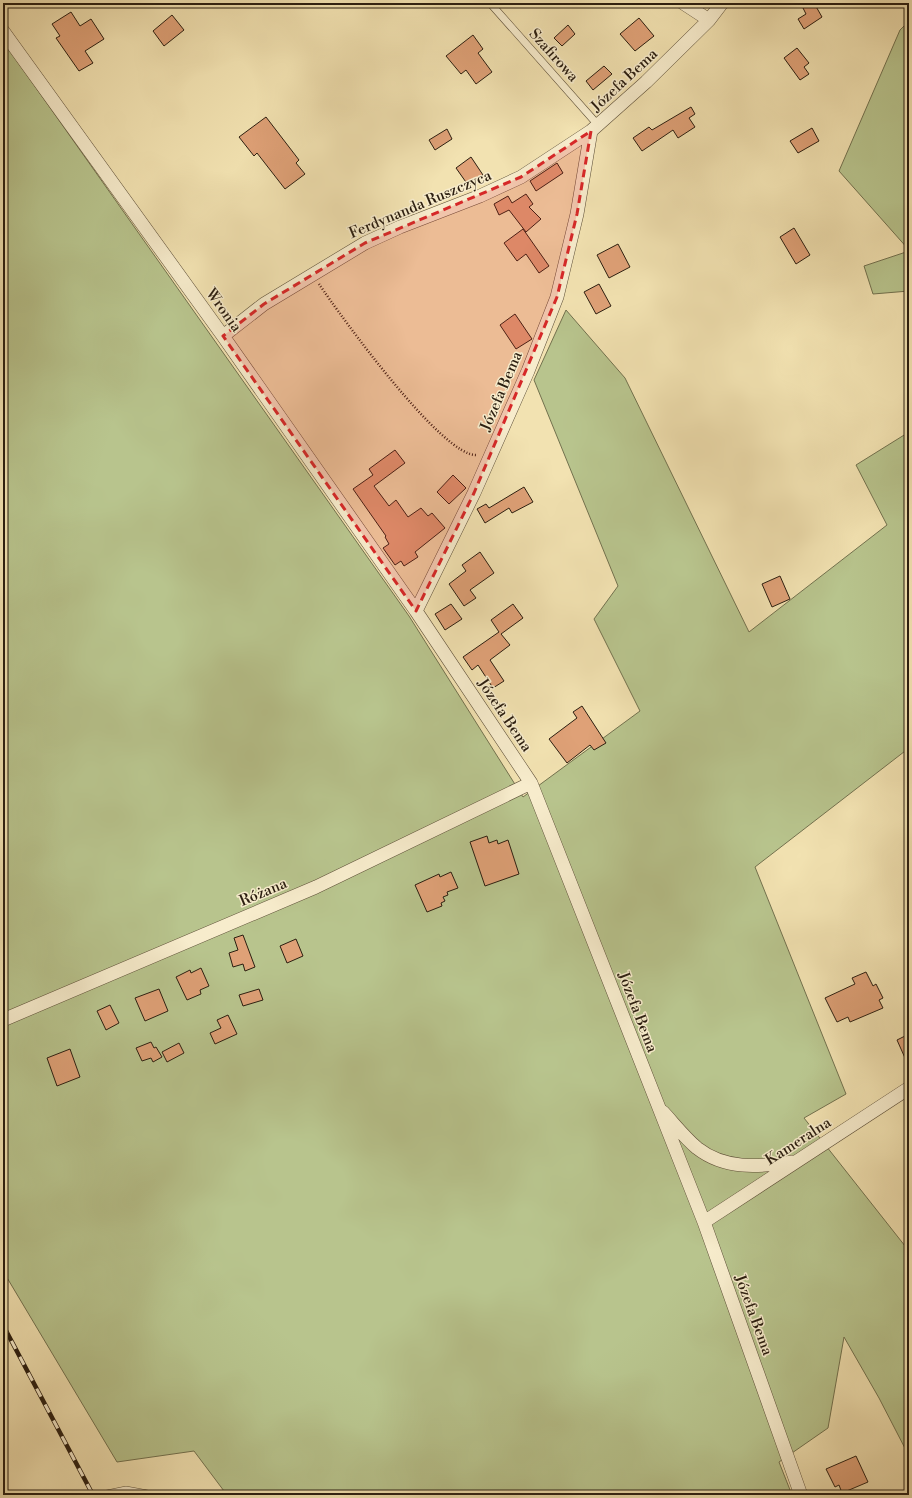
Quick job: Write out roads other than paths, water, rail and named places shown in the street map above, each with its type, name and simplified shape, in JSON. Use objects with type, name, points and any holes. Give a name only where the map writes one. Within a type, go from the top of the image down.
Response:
[{"type":"street","points":[[683,3],[709,20]]},
{"type":"street","name":"Józefa Bema","points":[[722,3],[709,20],[595,128],[577,214],[557,297],[528,371],[491,454],[416,611],[531,783],[704,1222],[801,1495]]},
{"type":"street","name":"Wronia","points":[[3,31],[223,336],[416,611]]},
{"type":"street","name":"Ferdynanda Ruszczyca","points":[[223,336],[248,315],[365,243],[400,227],[480,196],[521,177],[595,128]]},
{"type":"street","name":"Różana","points":[[3,1020],[316,887],[531,783]]},
{"type":"street","name":"Kameralna","points":[[704,1222],[909,1088]]},
{"type":"street","points":[[659,1107],[697,1148],[723,1162],[753,1167],[796,1162]]},
{"type":"lane","name":"Szafirowa","points":[[490,3],[595,128]]},
{"type":"lane","points":[[102,1495],[126,1490],[153,1495]]},
{"type":"railway","points":[[3,1325],[93,1495]]}]
